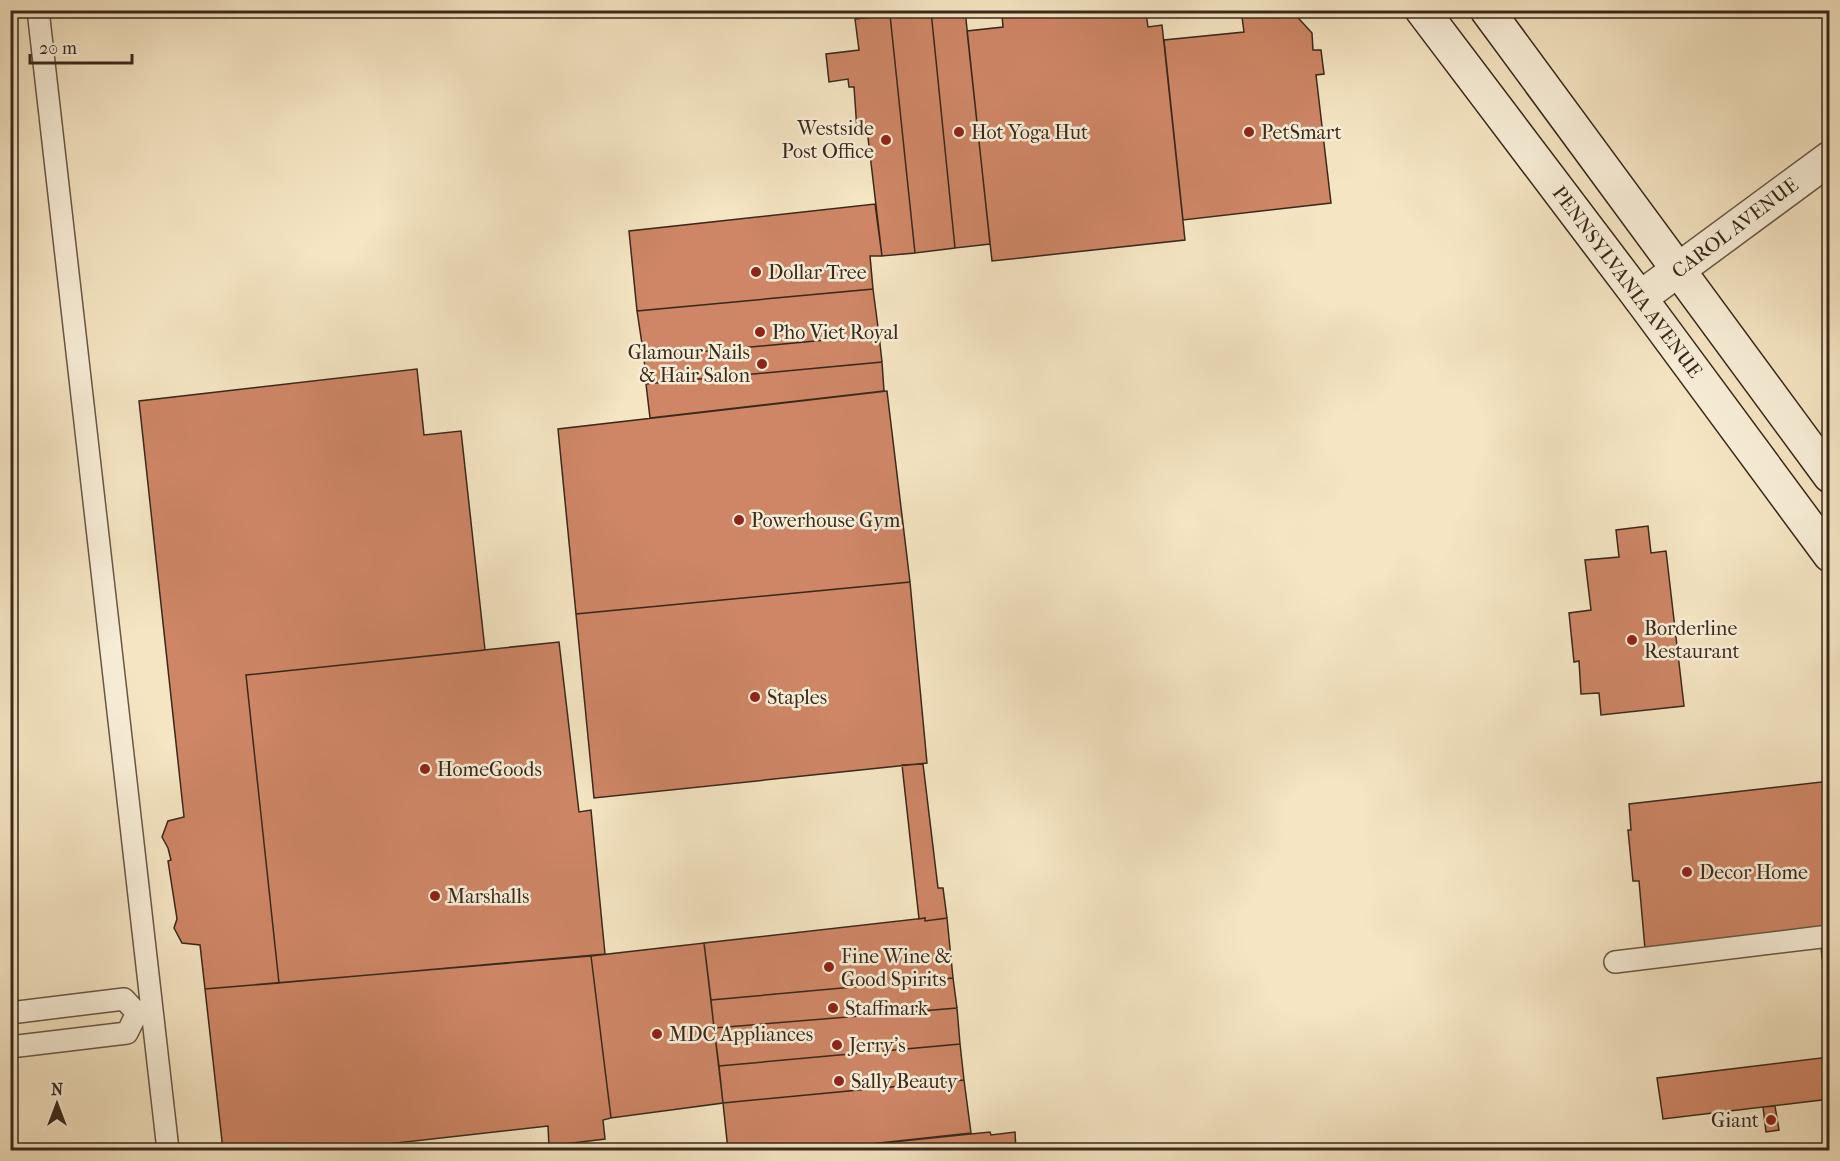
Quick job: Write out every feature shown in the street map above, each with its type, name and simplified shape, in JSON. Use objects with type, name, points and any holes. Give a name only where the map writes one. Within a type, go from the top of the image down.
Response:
[{"type":"street","name":"PENNSYLVANIA AVENUE","points":[[1422,10],[1640,298],[1830,555]]},
{"type":"street","points":[[1487,10],[1830,476]]},
{"type":"street","name":"CAROL AVENUE","points":[[1640,298],[1830,158]]},
{"type":"lane","points":[[38,10],[168,1150]]},
{"type":"lane","points":[[1615,962],[1821,937]]},
{"type":"lane","points":[[10,1013],[124,999],[137,1013],[127,1033],[10,1047]]},
{"type":"building","points":[[965,10],[990,244],[955,248],[931,11]]},
{"type":"building","points":[[1046,10],[1109,10],[1109,16],[1146,13],[1148,27],[1162,25],[1185,240],[992,261],[967,31],[1003,27],[1002,15]]},
{"type":"building","points":[[1249,10],[1291,10],[1312,33],[1313,50],[1321,50],[1324,74],[1316,75],[1331,203],[1183,220],[1164,40],[1244,32],[1242,17]]},
{"type":"building","points":[[931,11],[955,248],[915,253],[890,15]]},
{"type":"building","points":[[890,15],[915,253],[882,256],[867,129],[857,130],[854,87],[849,87],[848,79],[829,82],[826,54],[859,50],[855,19]]},
{"type":"building","points":[[875,204],[882,256],[870,256],[873,289],[637,311],[629,231]]},
{"type":"building","points":[[873,289],[879,335],[644,357],[637,311]]},
{"type":"building","points":[[879,335],[882,362],[646,384],[644,357]]},
{"type":"building","points":[[882,362],[884,391],[650,418],[646,384]]},
{"type":"building","points":[[417,369],[424,435],[461,431],[485,650],[246,675],[279,983],[205,989],[200,945],[182,943],[174,928],[177,919],[168,861],[171,860],[162,837],[168,821],[184,817],[139,401]]},
{"type":"building","points":[[887,391],[910,582],[576,614],[558,429]]},
{"type":"building","points":[[1648,526],[1651,553],[1666,551],[1684,706],[1601,715],[1599,693],[1581,694],[1579,661],[1574,662],[1569,613],[1591,610],[1585,560],[1619,557],[1616,530]]},
{"type":"building","points":[[910,582],[927,763],[594,798],[576,614]]},
{"type":"building","points":[[559,642],[579,812],[591,810],[605,954],[279,983],[246,675]]},
{"type":"building","points":[[923,764],[938,888],[943,888],[947,918],[925,921],[925,918],[919,919],[902,765]]},
{"type":"building","points":[[1830,781],[1830,958],[1822,958],[1820,930],[1645,949],[1639,881],[1633,881],[1628,830],[1631,830],[1629,804]]},
{"type":"building","points":[[925,918],[925,921],[947,918],[953,978],[711,1000],[704,943]]},
{"type":"building","points":[[704,943],[723,1103],[611,1118],[591,956]]},
{"type":"building","points":[[591,956],[611,1118],[603,1120],[605,1139],[549,1146],[548,1126],[334,1150],[223,1150],[205,989]]},
{"type":"building","points":[[953,978],[957,1008],[714,1028],[711,1000]]},
{"type":"building","points":[[957,1008],[960,1044],[719,1066],[714,1028]]},
{"type":"building","points":[[960,1044],[964,1080],[723,1103],[719,1066]]},
{"type":"building","points":[[1829,1057],[1830,1099],[1663,1119],[1657,1078]]},
{"type":"building","points":[[964,1080],[971,1133],[815,1150],[728,1150],[723,1103]]},
{"type":"building","points":[[1775,1106],[1779,1130],[1766,1132],[1763,1107]]},
{"type":"building","points":[[990,1132],[991,1135],[1015,1132],[1016,1150],[815,1150]]},
{"type":"place","name":"Hot Yoga Hut","points":[[959,132]]},
{"type":"place","name":"PetSmart","points":[[1249,132]]},
{"type":"place","name":"Westside Post Office","points":[[886,140]]},
{"type":"place","name":"Dollar Tree","points":[[756,272]]},
{"type":"place","name":"Pho Viet Royal","points":[[760,332]]},
{"type":"place","name":"Glamour Nails & Hair Salon","points":[[762,364]]},
{"type":"place","name":"Powerhouse Gym","points":[[739,520]]},
{"type":"place","name":"Borderline Restaurant","points":[[1632,640]]},
{"type":"place","name":"Staples","points":[[755,697]]},
{"type":"place","name":"HomeGoods","points":[[425,769]]},
{"type":"place","name":"Decor Home","points":[[1687,872]]},
{"type":"place","name":"Marshalls","points":[[435,896]]},
{"type":"place","name":"Fine Wine & Good Spirits","points":[[829,967]]},
{"type":"place","name":"Staffmark","points":[[833,1008]]},
{"type":"place","name":"MDC Appliances","points":[[657,1034]]},
{"type":"place","name":"Jerry's","points":[[837,1045]]},
{"type":"place","name":"Sally Beauty","points":[[839,1081]]},
{"type":"place","name":"Giant","points":[[1771,1120]]}]
